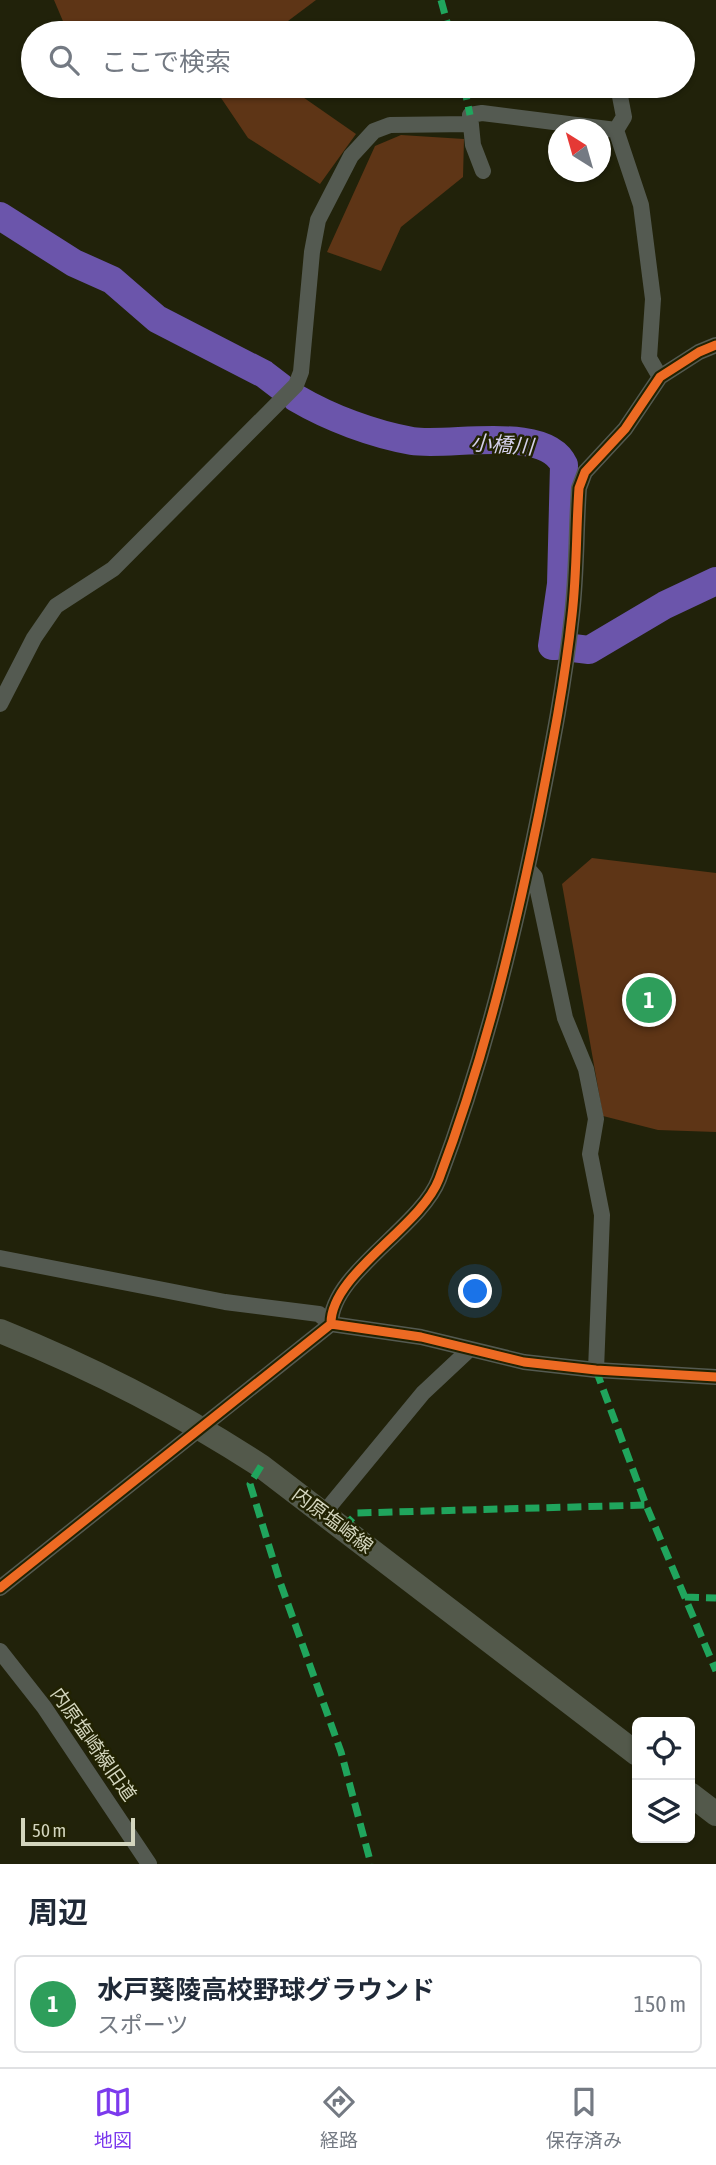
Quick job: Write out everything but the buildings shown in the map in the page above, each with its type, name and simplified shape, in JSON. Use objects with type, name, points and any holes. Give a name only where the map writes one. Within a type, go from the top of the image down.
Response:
[{"type":"main road","name":"内原塩崎線","points":[[0,1331],[90,1368],[200,1427],[324,1513],[632,1750]]},
{"type":"main road","points":[[695,1798],[716,1814]]},
{"type":"street","points":[[620,98],[624,117],[616,131],[641,205],[653,299],[649,358],[660,377]]},
{"type":"street","points":[[483,171],[470,115],[482,113],[616,131]]},
{"type":"street","points":[[0,704],[34,638],[56,606],[113,569],[296,385],[301,372],[312,252],[318,220],[351,156],[367,137],[381,127],[402,124],[470,124]]},
{"type":"street","points":[[331,1324],[331,1310],[356,1274],[415,1215],[438,1183],[496,1008],[528,869],[557,721],[572,613],[579,488],[586,472],[625,429],[660,377],[688,358],[716,345]]},
{"type":"street","points":[[528,869],[535,877],[565,1018],[586,1069],[596,1119],[590,1154],[602,1214],[596,1370]]},
{"type":"street","points":[[0,1258],[225,1302],[318,1314],[331,1324],[421,1337],[524,1362],[596,1370],[716,1377]]},
{"type":"street","points":[[0,1588],[331,1324]]},
{"type":"street","points":[[324,1513],[423,1393],[470,1349]]},
{"type":"street","name":"内原塩崎線旧道","points":[[0,1651],[44,1707],[149,1864]]},
{"type":"shaded area","points":[[54,0],[316,0],[288,21],[63,21]]},
{"type":"shaded area","points":[[221,98],[304,98],[356,134],[320,184],[248,138]]},
{"type":"shaded area","points":[[401,135],[464,139],[463,177],[401,227],[381,271],[327,252],[375,146]]},
{"type":"shaded area","points":[[592,858],[716,873],[716,1132],[658,1130],[603,1116],[562,884]]},
{"type":"waterway","name":"小橋川","points":[[0,216],[74,263],[112,280],[157,319],[264,374],[281,387]]},
{"type":"waterway","name":"小橋川","points":[[296,398],[337,419],[397,438],[429,442],[518,441],[554,452],[564,465],[561,584],[552,646],[556,646]]},
{"type":"waterway","name":"小橋川","points":[[573,648],[589,650],[665,605],[716,581]]},
{"type":"marked path","points":[[441,0],[447,21]]},
{"type":"marked path","points":[[466,98],[470,115]]},
{"type":"marked path","points":[[596,1370],[646,1505],[716,1671]]},
{"type":"marked path","points":[[261,1466],[250,1484],[280,1582],[341,1752],[371,1864]]},
{"type":"marked path","points":[[343,1528],[357,1513],[646,1505]]},
{"type":"marked path","points":[[685,1597],[716,1598]]},
{"type":"cycle path","points":[[331,1324],[335,1305],[345,1287],[414,1215],[439,1179],[484,1044],[519,906],[558,714],[574,599],[579,488],[585,472],[625,429],[660,377],[699,352],[716,345]]},
{"type":"cycle path","points":[[0,1588],[331,1324],[421,1337],[524,1362],[596,1370],[716,1377]]},
{"type":"place","name":"水戸葵陵高校野球グラウンド","points":[[649,1000]]}]
